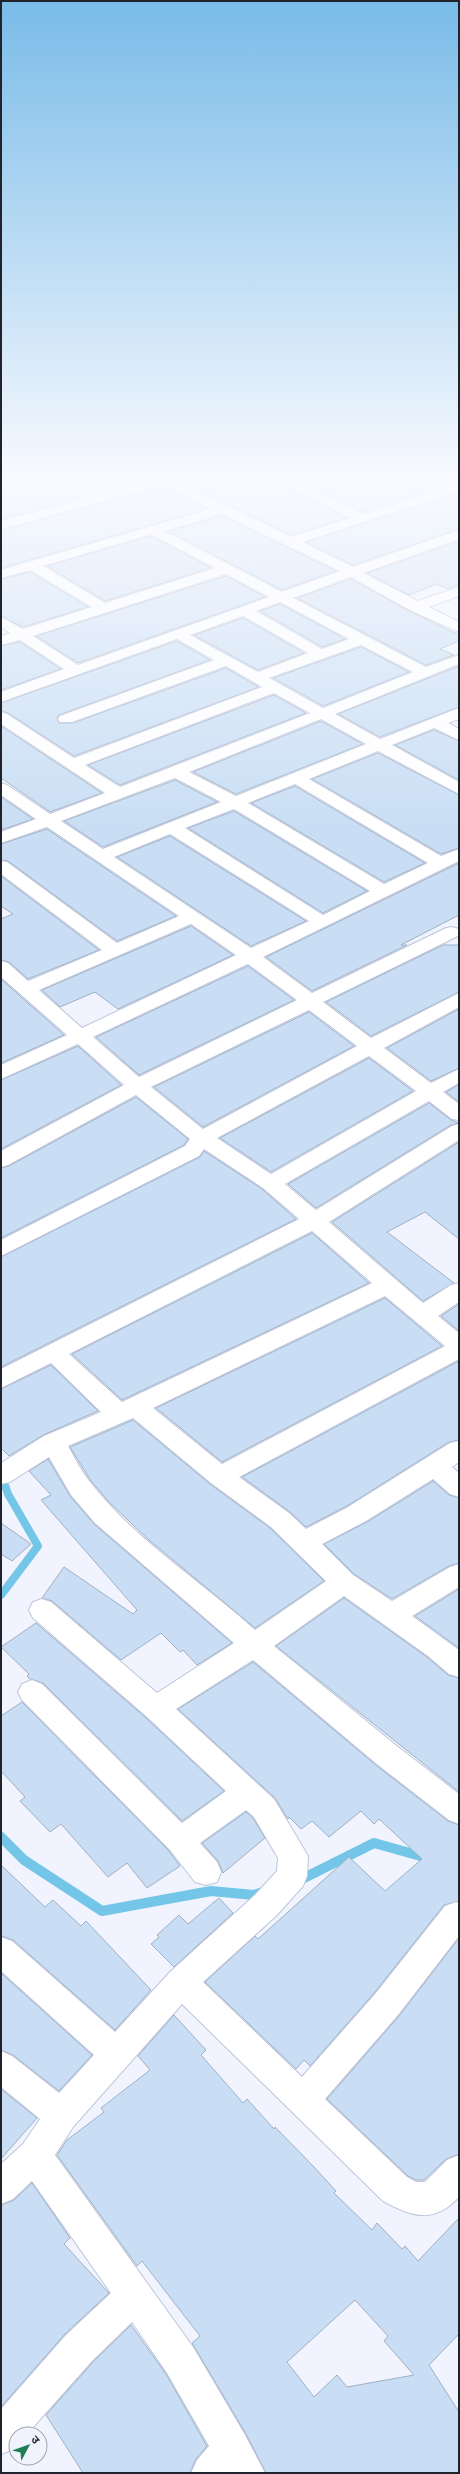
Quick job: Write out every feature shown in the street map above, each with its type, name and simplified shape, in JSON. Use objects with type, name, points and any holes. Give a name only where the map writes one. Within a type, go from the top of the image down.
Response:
[{"type":"street","points":[[85,597],[104,609]]},
{"type":"street","points":[[1,642],[140,597]]},
{"type":"street","points":[[1,697],[283,597]]},
{"type":"street","points":[[285,597],[424,672]]},
{"type":"street","points":[[398,597],[459,628]]},
{"type":"street","points":[[415,607],[441,597]]},
{"type":"street","points":[[246,611],[320,654]]},
{"type":"street","points":[[1,621],[77,671]]},
{"type":"street","points":[[180,635],[459,789]]},
{"type":"street","points":[[258,677],[362,639]]},
{"type":"street","points":[[1,838],[176,772],[320,712],[459,659]]},
{"type":"street","points":[[66,719],[226,661]]},
{"type":"street","points":[[73,764],[275,687]]},
{"type":"street","points":[[103,855],[298,779],[459,713]]},
{"type":"street","points":[[1,717],[117,793]]},
{"type":"street","points":[[436,723],[459,735]]},
{"type":"street","points":[[176,772],[236,803],[384,892]]},
{"type":"street","points":[[298,779],[442,862]]},
{"type":"street","points":[[1,788],[50,819],[250,956],[431,1091],[459,1114]]},
{"type":"street","points":[[172,828],[322,922]]},
{"type":"street","points":[[1,1073],[78,1035],[322,922],[459,854]]},
{"type":"street","points":[[1,866],[114,950]]},
{"type":"street","points":[[26,989],[193,917]]},
{"type":"street","points":[[1,1160],[136,1086],[457,932]]},
{"type":"street","points":[[1,967],[136,1086],[202,1138],[271,1184],[422,1315],[459,1345]]},
{"type":"street","points":[[1,1249],[192,1151],[202,1138],[459,999]]},
{"type":"street","points":[[271,1184],[459,1075]]},
{"type":"street","points":[[1,1379],[314,1220],[459,1131]]},
{"type":"street","points":[[10,1469],[53,1442],[127,1410],[388,1285]]},
{"type":"street","points":[[422,1315],[459,1291]]},
{"type":"street","points":[[220,1476],[459,1349]]},
{"type":"street","points":[[53,1352],[127,1410],[280,1520],[344,1582],[390,1616],[438,1648],[459,1666]]},
{"type":"street","points":[[53,1442],[80,1488],[104,1516],[180,1583],[209,1604],[253,1644],[388,1756],[459,1811]]},
{"type":"street","points":[[303,1542],[357,1514],[459,1450]]},
{"type":"street","points":[[434,1466],[459,1487]]},
{"type":"street","points":[[390,1616],[459,1574]]},
{"type":"street","points":[[156,1708],[344,1582]]},
{"type":"street","points":[[1,2187],[35,2156],[61,2115],[181,1982],[277,1893],[292,1876],[293,1856],[264,1808],[246,1793],[156,1708],[42,1610]]},
{"type":"street","points":[[32,1692],[180,1841],[206,1872]]},
{"type":"street","points":[[180,1841],[246,1793]]},
{"type":"street","points":[[303,2100],[387,2004],[456,1916]]},
{"type":"street","points":[[1,1951],[116,2054]]},
{"type":"street","points":[[181,1982],[395,2189],[408,2197],[425,2200],[438,2196],[459,2172]]},
{"type":"street","points":[[1,2067],[61,2115]]},
{"type":"street","points":[[35,2156],[180,2360],[229,2465]]},
{"type":"street","points":[[1,2436],[79,2348],[135,2295]]},
{"type":"building","points":[[1,597],[72,597],[88,607],[23,627],[1,616]]},
{"type":"building","points":[[99,597],[116,597],[105,601]]},
{"type":"building","points":[[158,597],[264,597],[78,663],[36,636]]},
{"type":"building","points":[[384,597],[459,635],[459,641],[440,649],[454,655],[426,665],[297,598]]},
{"type":"building","points":[[280,604],[345,639],[322,647],[260,611]]},
{"type":"building","points":[[243,618],[304,653],[258,670],[194,635]]},
{"type":"building","points":[[177,641],[210,660],[59,715],[57,718],[59,723],[73,723],[226,668],[259,687],[74,756],[8,713],[1,711],[1,703]]},
{"type":"building","points":[[20,642],[61,669],[1,690],[1,646]]},
{"type":"building","points":[[361,647],[409,672],[323,706],[273,678]]},
{"type":"building","points":[[459,666],[459,707],[380,737],[338,714]]},
{"type":"building","points":[[274,695],[306,713],[120,785],[88,765]]},
{"type":"building","points":[[321,721],[363,744],[236,794],[193,772]]},
{"type":"building","points":[[1,726],[102,793],[50,812],[1,778]]},
{"type":"building","points":[[434,730],[459,741],[459,780],[395,745]]},
{"type":"building","points":[[378,753],[459,795],[459,848],[441,854],[312,779]]},
{"type":"building","points":[[175,780],[217,802],[103,847],[64,821]]},
{"type":"building","points":[[295,786],[425,863],[384,882],[251,803]]},
{"type":"building","points":[[1,797],[33,819],[1,830]]},
{"type":"building","points":[[234,811],[367,891],[323,913],[188,828]]},
{"type":"building","points":[[47,829],[176,916],[117,941],[8,861],[1,860],[1,844]]},
{"type":"building","points":[[170,836],[306,921],[251,946],[117,857]]},
{"type":"building","points":[[459,863],[459,915],[401,945],[407,945],[312,991],[266,957]]},
{"type":"building","points":[[1,876],[99,950],[28,979],[9,962],[1,960],[1,919],[13,914],[1,906]]},
{"type":"building","points":[[191,926],[233,955],[118,1009],[95,992],[60,1007],[42,990]]},
{"type":"building","points":[[443,945],[459,945],[459,992],[371,1036],[326,1002]]},
{"type":"building","points":[[248,966],[294,1000],[139,1075],[96,1037]]},
{"type":"building","points":[[1,979],[64,1035],[1,1063]]},
{"type":"building","points":[[459,1009],[459,1068],[431,1081],[387,1048]]},
{"type":"building","points":[[309,1012],[354,1046],[203,1127],[154,1087]]},
{"type":"building","points":[[78,1046],[121,1085],[1,1149],[1,1080]]},
{"type":"building","points":[[369,1058],[413,1091],[271,1172],[220,1138]]},
{"type":"building","points":[[458,1085],[459,1086],[459,1102],[446,1092]]},
{"type":"building","points":[[136,1097],[188,1139],[184,1145],[1,1238],[1,1168],[9,1166]]},
{"type":"building","points":[[429,1103],[451,1120],[459,1123],[451,1125],[316,1208],[288,1184]]},
{"type":"building","points":[[459,1142],[459,1239],[425,1212],[387,1232],[454,1283],[423,1301],[332,1222]]},
{"type":"building","points":[[204,1151],[262,1189],[296,1219],[1,1367],[1,1257],[200,1157]]},
{"type":"building","points":[[312,1233],[369,1283],[122,1400],[72,1354]]},
{"type":"building","points":[[385,1298],[442,1346],[222,1462],[156,1408]]},
{"type":"building","points":[[459,1304],[459,1331],[441,1316]]},
{"type":"building","points":[[459,1361],[459,1440],[449,1442],[347,1506],[306,1527],[290,1512],[242,1477]]},
{"type":"building","points":[[51,1365],[98,1411],[43,1435],[9,1456],[1,1448],[1,1389]]},
{"type":"building","points":[[133,1420],[210,1484],[270,1528],[324,1581],[255,1628],[149,1540],[109,1502],[91,1481],[70,1447]]},
{"type":"building","points":[[48,1459],[70,1496],[94,1524],[232,1643],[197,1665],[183,1650],[180,1652],[161,1633],[121,1660],[52,1601],[42,1598],[64,1567],[133,1614],[137,1610],[41,1500],[51,1495],[29,1471]]},
{"type":"building","points":[[433,1481],[449,1495],[459,1498],[459,1563],[449,1566],[392,1599],[354,1574],[324,1544],[367,1522]]},
{"type":"building","points":[[1,1523],[31,1544],[12,1561],[1,1554]]},
{"type":"building","points":[[459,1589],[459,1648],[415,1616]]},
{"type":"building","points":[[344,1598],[427,1657],[448,1675],[459,1678],[459,1792],[276,1646]]},
{"type":"building","points":[[36,1623],[145,1717],[224,1791],[182,1821],[43,1683],[30,1679],[27,1676],[29,1674],[1,1647]]},
{"type":"building","points":[[253,1662],[377,1766],[448,1821],[459,1825],[459,1901],[444,1905],[375,1992],[310,2066],[304,2060],[296,2069],[205,1982],[255,1936],[258,1939],[349,1857],[385,1891],[422,1859],[379,1819],[374,1824],[361,1811],[329,1837],[312,1821],[301,1829],[289,1817],[288,1819],[275,1798],[178,1709]]},
{"type":"building","points":[[22,1702],[169,1851],[180,1866],[147,1888],[127,1863],[108,1877],[61,1824],[50,1832],[20,1801],[25,1797],[1,1771],[1,1716]]},
{"type":"building","points":[[246,1812],[253,1818],[265,1838],[223,1873],[218,1861],[202,1843]]},
{"type":"building","points":[[1,1865],[45,1907],[53,1900],[81,1926],[86,1921],[151,1990],[115,2030],[13,1940],[1,1936]]},
{"type":"building","points":[[219,1898],[233,1913],[174,1967],[151,1944],[159,1937],[157,1935],[179,1915],[188,1924]]},
{"type":"building","points":[[459,1938],[459,2154],[446,2159],[424,2180],[416,2180],[408,2176],[327,2099],[399,2016]]},
{"type":"building","points":[[1,1973],[92,2055],[59,2091],[13,2055],[1,2050]]},
{"type":"building","points":[[174,2015],[206,2050],[201,2055],[243,2103],[247,2099],[274,2129],[275,2127],[315,2168],[336,2191],[334,2193],[372,2230],[377,2223],[402,2249],[405,2246],[418,2261],[459,2218],[459,2334],[429,2365],[459,2412],[459,2473],[266,2473],[246,2434],[192,2343],[200,2336],[142,2261],[137,2266],[57,2155],[67,2140],[104,2112],[101,2108],[150,2070],[138,2056]],"holes":[[[355,2300],[388,2336],[384,2341],[414,2375],[347,2387],[337,2375],[314,2397],[287,2362]]]},
{"type":"building","points":[[1,2089],[37,2118],[1,2159]]},
{"type":"building","points":[[32,2183],[70,2238],[64,2244],[109,2293],[65,2334],[1,2407],[1,2205],[14,2200]]},
{"type":"building","points":[[131,2325],[166,2374],[207,2446],[196,2459],[190,2473],[83,2473],[46,2415],[93,2362]]},
{"type":"waterway","points":[[1,1474],[8,1494],[38,1546],[1,1595]]},
{"type":"waterway","points":[[1,1837],[24,1860],[102,1911],[211,1891],[254,1895],[263,1892]]},
{"type":"waterway","points":[[300,1880],[374,1843],[424,1857]]}]
